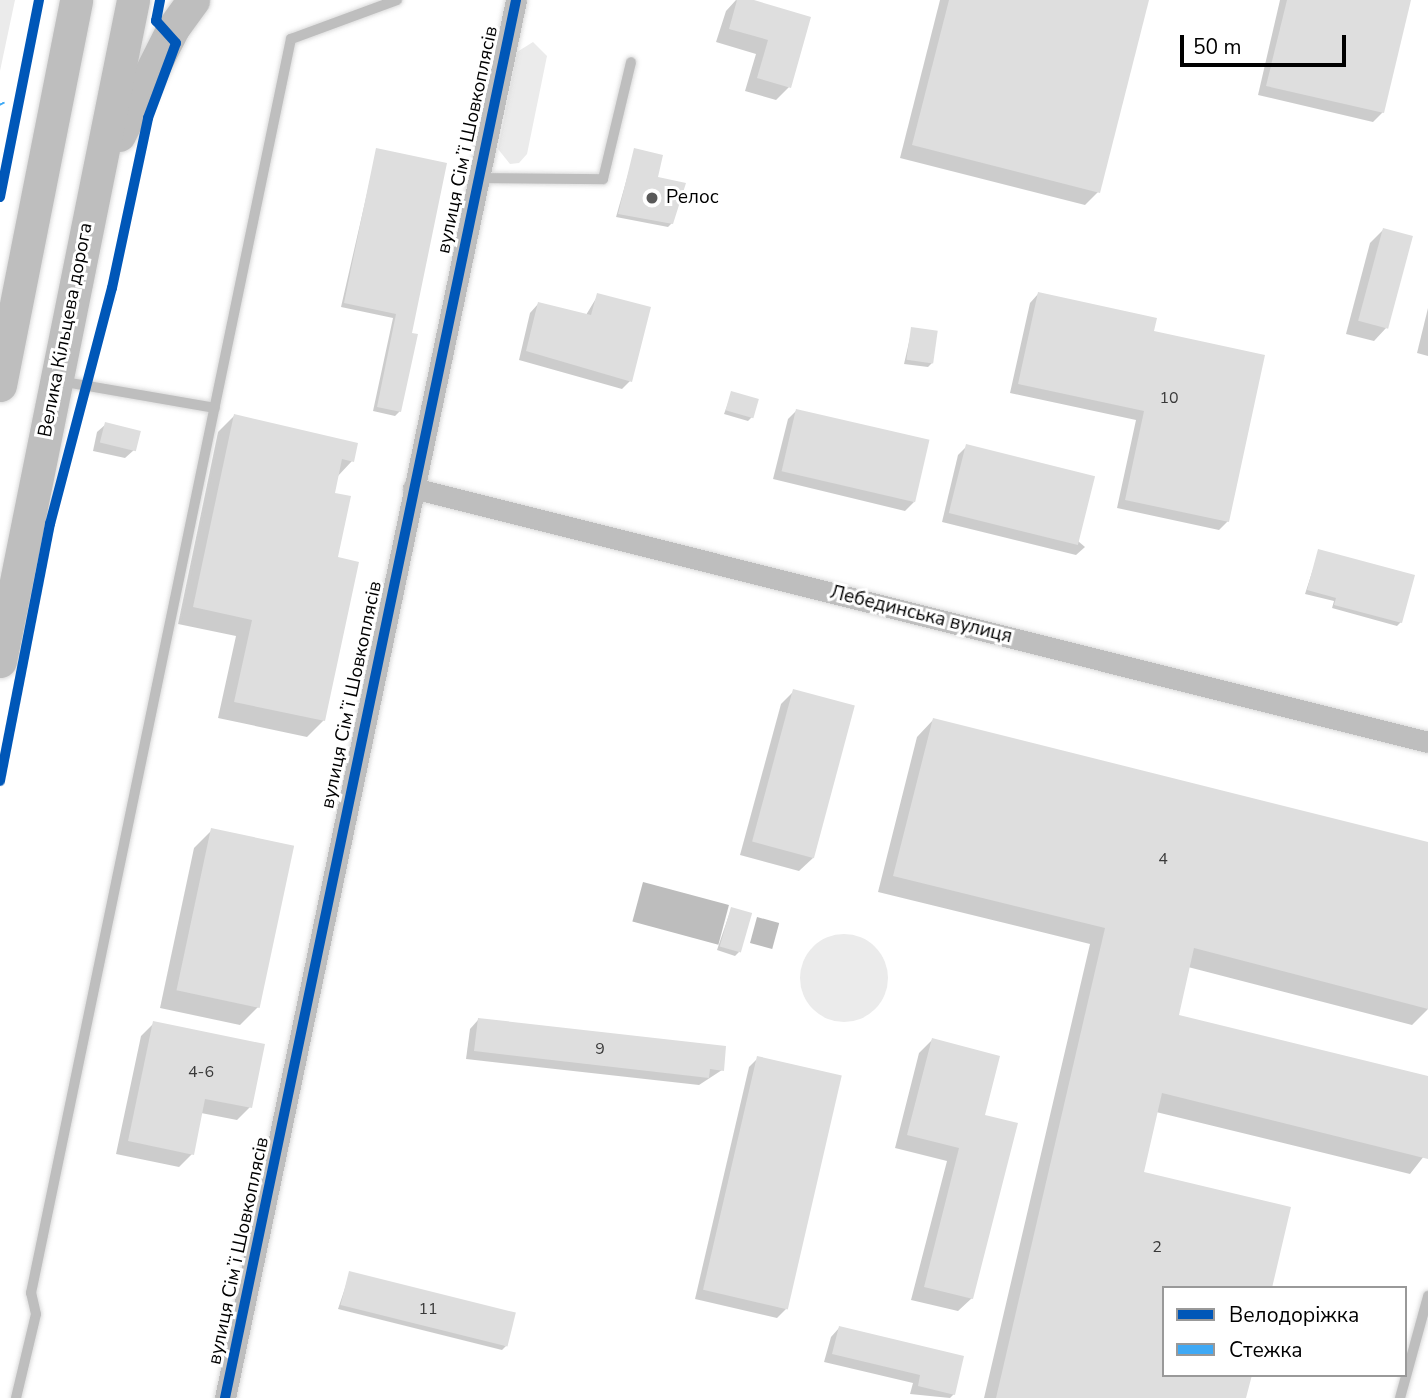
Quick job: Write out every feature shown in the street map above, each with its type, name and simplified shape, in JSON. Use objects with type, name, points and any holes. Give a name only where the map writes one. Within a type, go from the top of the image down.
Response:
[{"type":"main road","points":[[0,385],[76,0]]},
{"type":"main road","name":"Велика Кільцева дорога","points":[[0,660],[133,0]]},
{"type":"main road","points":[[94,192],[138,93],[192,0]]},
{"type":"street","name":"вулиця Сімʼї Шовкоплясів","points":[[225,1398],[516,0]]},
{"type":"street","name":"Лебединська вулиця","points":[[413,488],[1428,742]]},
{"type":"lane","points":[[16,1398],[36,1314],[31,1293],[291,38],[397,0]]},
{"type":"lane","points":[[477,178],[603,179],[631,62]]},
{"type":"lane","points":[[56,380],[215,408]]},
{"type":"lane","points":[[1407,1372],[1428,1296]]},
{"type":"lane","points":[[1400,1398],[1406,1377]]},
{"type":"shaded area","points":[[0,0],[15,0],[0,71]]},
{"type":"shaded area","points":[[533,42],[547,56],[527,154],[519,163],[510,164],[498,149],[517,52]]},
{"type":"shaded area","points":[[643,882],[729,905],[718,945],[632,922]]},
{"type":"shaded area","points":[[757,917],[779,923],[772,949],[750,943]]},
{"type":"shaded area","points":[[844,934],[869,941],[881,953],[888,978],[881,1003],[869,1015],[844,1022],[819,1015],[807,1003],[800,978],[807,953],[819,941]]},
{"type":"building","points":[[737,0],[754,0],[811,17],[791,88],[757,78],[768,40],[729,29]]},
{"type":"building","points":[[949,0],[1149,0],[1100,193],[912,145]]},
{"type":"building","points":[[1287,0],[1411,0],[1384,113],[1266,86]]},
{"type":"building","points":[[376,148],[447,163],[412,333],[418,334],[401,412],[377,407],[396,314],[344,303]]},
{"type":"building","name":"Релос","points":[[634,148],[663,155],[658,177],[686,183],[673,224],[618,214]]},
{"type":"building","points":[[1383,228],[1413,236],[1388,329],[1358,321]]},
{"type":"building","points":[[1038,292],[1157,318],[1154,331],[1265,355],[1229,522],[1125,500],[1144,411],[1018,384]]},
{"type":"building","points":[[597,293],[651,307],[632,382],[526,351],[538,302],[591,315]]},
{"type":"building","points":[[911,327],[938,331],[933,363],[906,360]]},
{"type":"building","points":[[731,391],[759,399],[753,418],[725,410]]},
{"type":"building","points":[[796,409],[929,440],[915,502],[782,471]]},
{"type":"building","points":[[234,414],[358,443],[354,462],[342,459],[335,493],[351,496],[338,557],[359,562],[325,721],[234,702],[252,620],[193,607]]},
{"type":"building","points":[[105,422],[141,431],[136,451],[100,442]]},
{"type":"building","points":[[966,444],[1095,476],[1078,545],[949,513]]},
{"type":"building","points":[[1318,549],[1415,575],[1402,623],[1334,605],[1336,598],[1307,590]]},
{"type":"building","points":[[793,689],[855,706],[814,858],[752,842]]},
{"type":"building","points":[[933,718],[1428,842],[1428,1009],[1194,948],[1179,1015],[1428,1076],[1428,1159],[1162,1093],[1144,1172],[1291,1207],[1272,1286],[1162,1286],[1162,1377],[1251,1377],[1246,1398],[996,1398],[1105,928],[893,876]]},
{"type":"building","points":[[211,828],[294,846],[260,1008],[176,990]]},
{"type":"building","points":[[731,907],[752,913],[741,952],[720,946]]},
{"type":"building","points":[[478,1018],[726,1046],[724,1071],[710,1069],[709,1078],[474,1051]]},
{"type":"building","points":[[153,1021],[265,1044],[252,1108],[205,1099],[194,1155],[128,1141]]},
{"type":"building","points":[[932,1038],[1000,1056],[985,1115],[1018,1123],[973,1299],[924,1287],[959,1148],[907,1135]]},
{"type":"building","points":[[757,1056],[842,1076],[788,1309],[703,1290]]},
{"type":"building","points":[[349,1271],[516,1313],[507,1347],[341,1305]]},
{"type":"building","points":[[839,1326],[964,1356],[955,1395],[918,1386],[920,1375],[832,1354]]},
{"type":"cycle path","points":[[0,197],[39,0]]},
{"type":"cycle path","points":[[0,781],[50,524],[112,288],[148,118],[176,43],[156,21],[160,0]]},
{"type":"cycle path","points":[[225,1398],[516,0]]},
{"type":"place","name":"Релос","points":[[652,198]]}]
